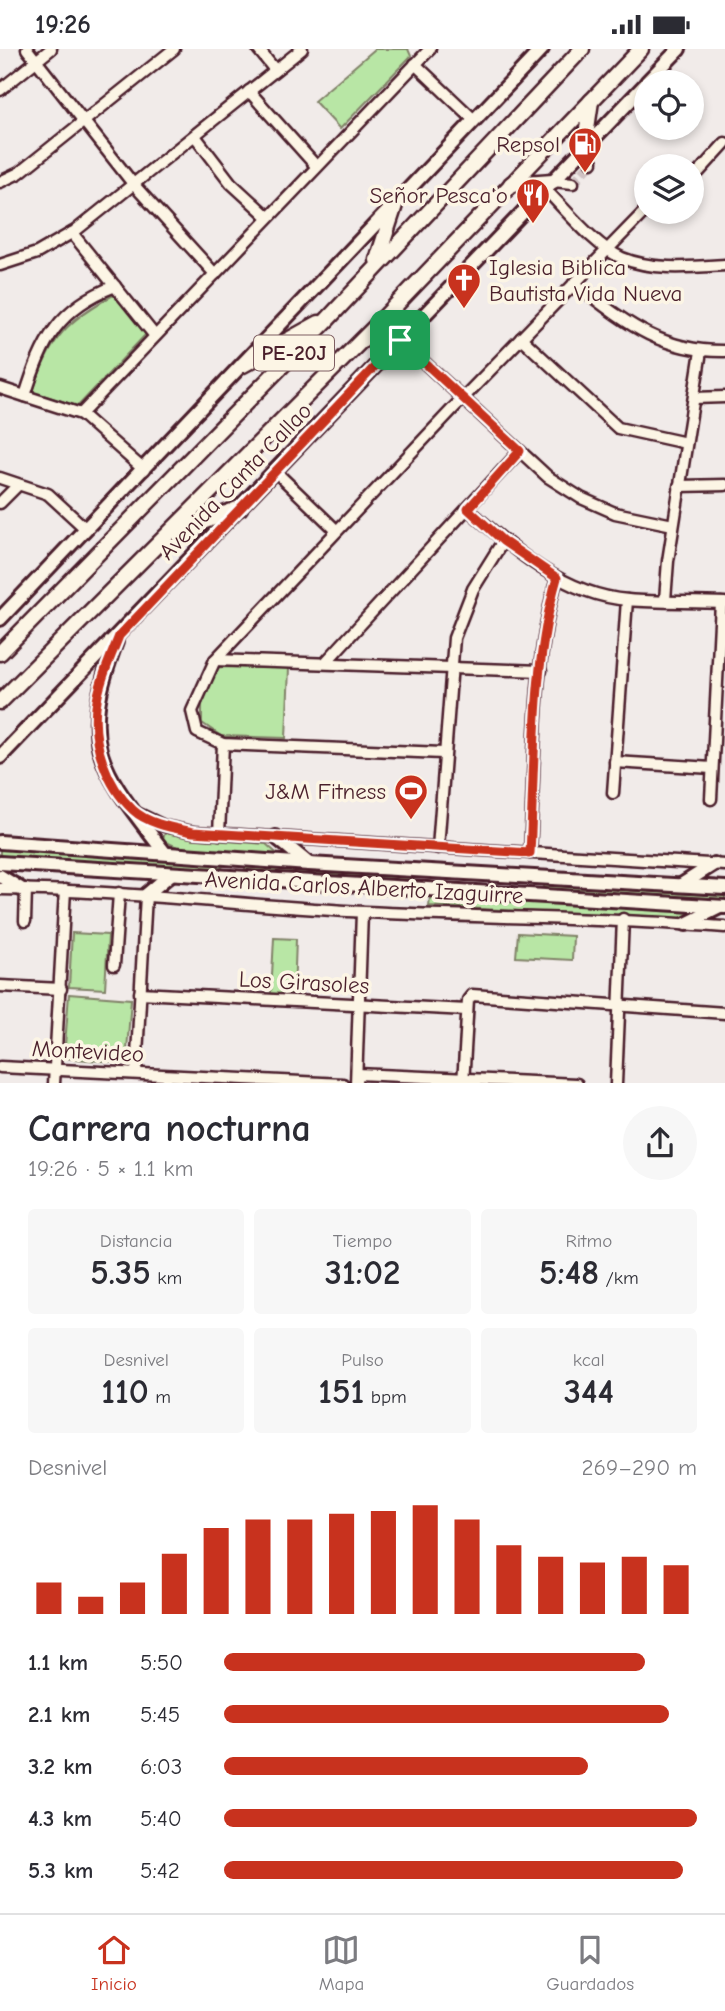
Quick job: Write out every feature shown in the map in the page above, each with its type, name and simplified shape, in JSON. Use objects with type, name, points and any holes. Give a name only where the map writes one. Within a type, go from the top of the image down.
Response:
[{"type":"highway","name":"Avenida Canta Callao","points":[[0,653],[327,320],[375,265],[582,49]]},
{"type":"highway","name":"Avenida Canta Callao","points":[[0,702],[171,534],[641,49]]},
{"type":"highway","points":[[588,155],[591,101]]},
{"type":"highway","points":[[511,184],[549,185]]},
{"type":"highway","points":[[375,265],[395,205]]},
{"type":"highway","points":[[243,365],[301,331],[327,320]]},
{"type":"highway","points":[[171,534],[240,508]]},
{"type":"main road","points":[[0,619],[542,49]]},
{"type":"main road","name":"Avenida Canta Callao","points":[[659,70],[679,49]]},
{"type":"main road","name":"Avenida Canta Callao","points":[[0,757],[549,185],[588,155],[634,99]]},
{"type":"main road","points":[[119,636],[102,681],[96,709],[96,736],[106,771],[164,852]]},
{"type":"main road","points":[[276,837],[309,864]]},
{"type":"main road","name":"Avenida Carlos Alberto Izaguirre","points":[[0,842],[309,864],[725,888]]},
{"type":"main road","points":[[226,874],[232,869],[227,858]]},
{"type":"main road","name":"Avenida Carlos Alberto Izaguirre","points":[[0,863],[171,874],[226,874],[723,907]]},
{"type":"main road","points":[[681,885],[719,864]]},
{"type":"main road","points":[[146,895],[171,874]]},
{"type":"main road","points":[[0,876],[24,889]]},
{"type":"main road","points":[[532,896],[528,884],[537,877]]},
{"type":"main road","points":[[686,924],[723,907]]},
{"type":"street","points":[[27,49],[134,185],[215,274]]},
{"type":"street","points":[[0,90],[51,49]]},
{"type":"street","points":[[0,182],[19,173],[174,49]]},
{"type":"street","points":[[258,49],[275,70]]},
{"type":"street","points":[[0,265],[37,253],[72,233],[302,49]]},
{"type":"street","points":[[81,414],[417,57],[430,49]]},
{"type":"street","points":[[417,57],[474,120]]},
{"type":"street","points":[[248,91],[316,166]]},
{"type":"street","points":[[195,136],[231,183],[268,217]]},
{"type":"street","points":[[704,166],[725,143]]},
{"type":"street","points":[[549,185],[573,183]]},
{"type":"street","points":[[549,185],[608,249],[623,258],[650,264],[725,265]]},
{"type":"street","points":[[443,754],[223,744],[205,738],[193,724],[192,711],[215,660],[336,530],[634,223]]},
{"type":"street","points":[[72,233],[155,336]]},
{"type":"street","points":[[574,283],[625,323],[657,341],[701,351],[725,351]]},
{"type":"street","points":[[24,396],[37,358],[62,317],[96,293],[115,286]]},
{"type":"street","points":[[521,338],[618,428],[687,443]]},
{"type":"street","points":[[400,340],[548,477],[580,498],[615,513],[673,525]]},
{"type":"street","points":[[665,600],[673,525],[701,351]]},
{"type":"street","points":[[0,388],[81,414],[144,470]]},
{"type":"street","points":[[694,398],[725,397]]},
{"type":"street","points":[[325,663],[520,451]]},
{"type":"street","points":[[276,472],[336,530]]},
{"type":"street","points":[[0,478],[48,494],[86,530]]},
{"type":"street","points":[[0,503],[18,485]]},
{"type":"street","points":[[679,486],[725,485]]},
{"type":"street","points":[[468,509],[503,541],[557,578],[593,594],[627,600],[723,603],[710,799]]},
{"type":"street","points":[[438,848],[450,668],[461,612],[503,541]]},
{"type":"street","points":[[530,853],[541,671],[550,603],[557,578]]},
{"type":"street","points":[[613,793],[627,600]]},
{"type":"street","points":[[215,660],[541,671]]},
{"type":"street","points":[[219,834],[223,744]]},
{"type":"street","points":[[615,762],[712,768]]},
{"type":"street","name":"Avenida Carlos Alberto Izaguirre","points":[[134,812],[164,826],[219,834],[719,864]]},
{"type":"street","name":"Avenida Carlos Alberto Izaguirre","points":[[0,888],[119,893],[362,912],[623,919],[725,927]]},
{"type":"street","points":[[24,889],[25,921]]},
{"type":"street","points":[[54,1083],[65,890]]},
{"type":"street","points":[[114,965],[119,893]]},
{"type":"street","points":[[136,1073],[146,895]]},
{"type":"street","points":[[362,912],[357,1079],[577,1083]]},
{"type":"street","points":[[616,1083],[623,919]]},
{"type":"street","points":[[0,986],[61,989]]},
{"type":"street","name":"Los Girasoles","points":[[140,993],[467,1010]]},
{"type":"street","points":[[463,1081],[468,1000],[472,996],[618,1008],[725,1013]]},
{"type":"street","name":"Montevideo","points":[[0,1067],[55,1068],[244,1081],[343,1083]]},
{"type":"green space","points":[[375,49],[408,49],[411,56],[340,129],[314,101]]},
{"type":"green space","points":[[117,293],[148,332],[78,406],[33,392],[46,357],[63,332],[85,312]]},
{"type":"green space","points":[[217,667],[289,668],[286,738],[221,736],[202,723],[202,704]]},
{"type":"green space","points":[[166,831],[197,839],[266,844],[281,857],[190,853],[162,840]]},
{"type":"green space","points":[[0,848],[223,859],[225,865],[219,869],[0,856]]},
{"type":"green space","points":[[245,867],[414,877],[412,883],[245,873]]},
{"type":"green space","points":[[544,885],[725,896],[725,903],[544,892]]},
{"type":"green space","points":[[430,897],[706,912],[695,921],[429,906]]},
{"type":"green space","points":[[72,933],[108,935],[105,989],[69,987]]},
{"type":"green space","points":[[518,933],[573,936],[572,960],[516,957]]},
{"type":"green space","points":[[274,938],[296,939],[294,995],[271,994]]},
{"type":"green space","points":[[69,994],[131,999],[126,1063],[64,1058]]},
{"type":"tunnel","points":[[573,183],[592,162]]},
{"type":"place","name":"Repsol","points":[[585,174]]},
{"type":"place","name":"Señor Pesca'o","points":[[533,225]]},
{"type":"place","name":"Iglesia Biblica Bautista Vida Nueva","points":[[464,310]]},
{"type":"place","name":"J&M Fitness","points":[[411,821]]},
{"type":"route","points":[[400,340],[520,451],[468,509],[503,541],[557,578],[550,603],[541,671],[530,853],[193,832],[164,826],[134,812],[106,771],[96,736],[96,709],[102,681],[119,636],[400,340]]}]
